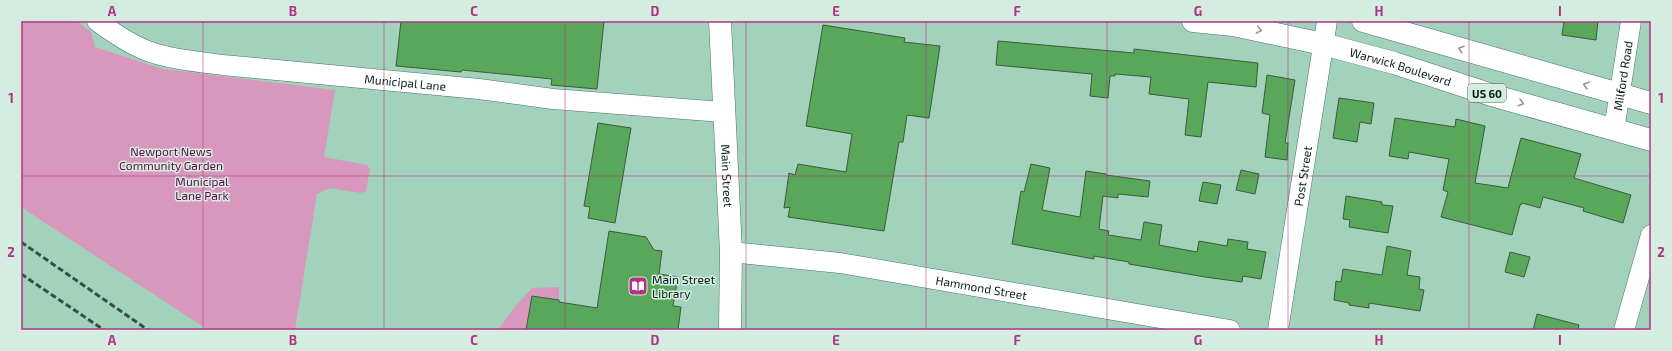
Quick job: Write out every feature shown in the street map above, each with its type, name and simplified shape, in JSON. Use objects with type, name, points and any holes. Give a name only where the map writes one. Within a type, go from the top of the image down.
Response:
[{"type":"main road","name":"Main Street","points":[[720,21],[723,112],[731,252],[730,330]]},
{"type":"main road","name":"Warwick Boulevard","points":[[1193,21],[1233,26],[1323,44],[1651,140]]},
{"type":"main road","points":[[1363,21],[1651,103]]},
{"type":"street","name":"Municipal Lane","points":[[97,21],[114,33],[145,50],[184,60],[479,89],[553,99],[723,112]]},
{"type":"street","name":"Post Street","points":[[1278,330],[1327,21]]},
{"type":"street","name":"Milford Road","points":[[1614,130],[1631,21]]},
{"type":"street","points":[[1624,330],[1651,236]]},
{"type":"street","name":"Hammond Street","points":[[731,252],[840,263],[1230,330]]},
{"type":"green space","name":"Municipal Lane Park","points":[[21,21],[77,21],[91,32],[95,47],[163,69],[335,90],[324,157],[367,165],[370,169],[366,191],[361,193],[330,188],[317,194],[295,330],[208,330],[21,207]]},
{"type":"green space","points":[[559,287],[559,300],[532,296],[526,330],[498,330],[514,308],[532,288]]},
{"type":"building","points":[[401,21],[604,21],[597,89],[551,85],[552,79],[462,70],[461,72],[396,66]]},
{"type":"building","points":[[1564,21],[1598,21],[1596,40],[1562,35]]},
{"type":"building","points":[[823,25],[905,38],[904,42],[940,46],[929,118],[907,115],[903,142],[899,142],[884,231],[788,217],[790,207],[784,208],[789,173],[795,175],[798,164],[846,172],[852,134],[806,126]]},
{"type":"building","points":[[998,41],[1134,53],[1134,49],[1258,63],[1256,87],[1208,82],[1201,137],[1185,135],[1189,99],[1149,94],[1151,77],[1115,74],[1115,76],[1110,76],[1108,98],[1090,96],[1092,74],[996,65]]},
{"type":"building","points":[[1267,75],[1295,80],[1285,143],[1288,143],[1287,160],[1265,157],[1270,115],[1262,113]]},
{"type":"building","points":[[1339,98],[1374,103],[1371,124],[1360,122],[1357,142],[1333,138]]},
{"type":"building","points":[[1395,118],[1455,127],[1456,119],[1485,126],[1475,183],[1508,188],[1521,138],[1581,154],[1574,178],[1631,195],[1623,223],[1583,211],[1584,208],[1543,197],[1540,208],[1522,203],[1520,205],[1512,235],[1441,217],[1448,192],[1443,190],[1449,159],[1409,152],[1408,159],[1389,156]]},
{"type":"building","points":[[598,123],[631,128],[615,223],[588,218],[590,207],[584,206]]},
{"type":"building","points":[[1031,164],[1050,168],[1042,210],[1080,217],[1086,171],[1150,181],[1148,197],[1118,194],[1118,198],[1103,196],[1099,229],[1109,231],[1108,235],[1141,240],[1144,222],[1162,225],[1159,245],[1197,252],[1199,241],[1227,246],[1228,239],[1248,242],[1247,249],[1266,252],[1261,279],[1243,276],[1242,282],[1205,277],[1129,264],[1129,262],[1094,256],[1094,259],[1012,244],[1021,191],[1024,192]]},
{"type":"building","points":[[1241,170],[1259,174],[1255,194],[1236,190]]},
{"type":"building","points":[[1203,182],[1221,185],[1217,204],[1199,201]]},
{"type":"building","points":[[1346,196],[1382,202],[1382,205],[1393,206],[1388,233],[1349,227],[1350,220],[1343,219]]},
{"type":"building","name":"Main Street Library","points":[[609,231],[646,237],[654,250],[662,251],[659,274],[678,277],[673,306],[681,307],[678,330],[526,330],[532,296],[597,308]]},
{"type":"building","points":[[1387,246],[1411,251],[1407,275],[1420,277],[1419,289],[1424,290],[1420,311],[1369,303],[1369,308],[1349,305],[1349,303],[1334,300],[1336,281],[1341,282],[1343,269],[1382,275]]},
{"type":"building","points":[[1510,252],[1530,257],[1524,277],[1505,272]]},
{"type":"building","points":[[1537,314],[1579,325],[1578,330],[1533,330]]},
{"type":"railway","points":[[21,242],[148,330]]},
{"type":"railway","points":[[21,274],[104,330]]},
{"type":"place","name":"Main Street Library","points":[[638,286]]},
{"type":"park label","name":"Newport News Community Garden","points":[[171,158]]}]
